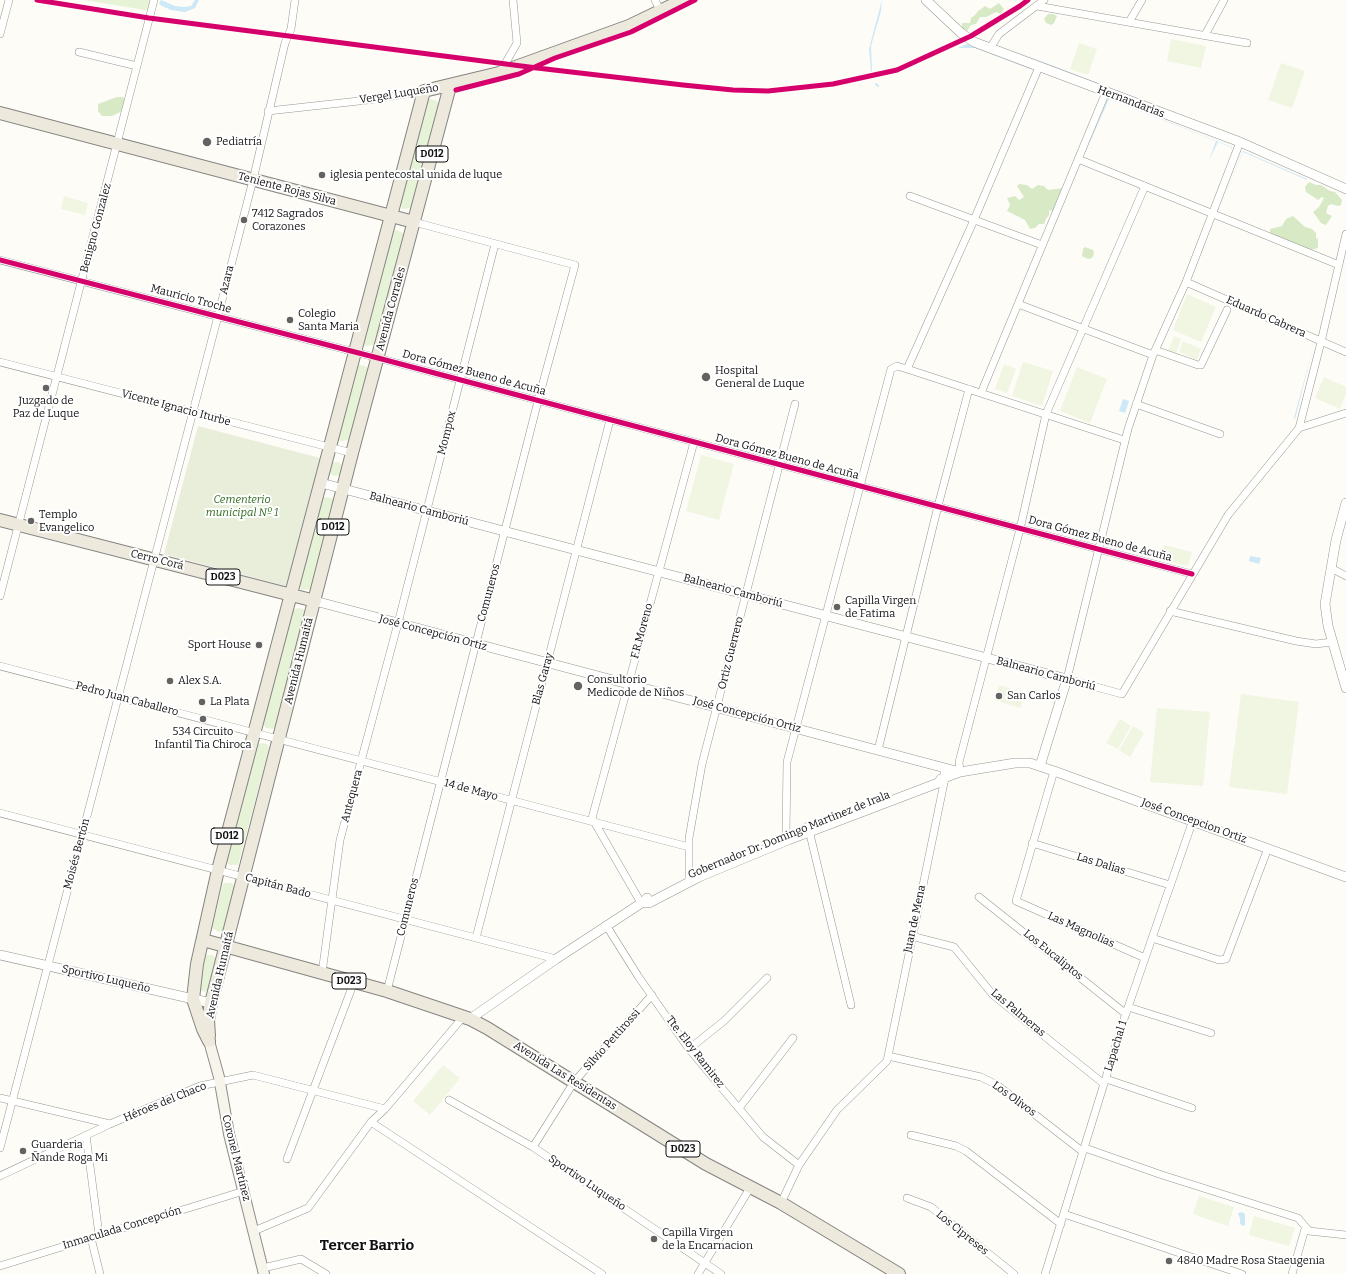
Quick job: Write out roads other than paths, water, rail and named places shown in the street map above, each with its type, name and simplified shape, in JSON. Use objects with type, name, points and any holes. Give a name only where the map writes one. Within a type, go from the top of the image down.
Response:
[{"type":"main road","name":"Vergel Luqueño","points":[[424,91],[450,86],[499,73],[629,26],[661,12],[683,0]]},
{"type":"main road","name":"Avenida Corrales","points":[[314,601],[450,86]]},
{"type":"main road","name":"D012","points":[[292,595],[354,352],[424,91]]},
{"type":"main road","name":"Teniente Rojas Silva","points":[[0,113],[414,222]]},
{"type":"main road","name":"Cerro Corá","points":[[0,520],[314,601]]},
{"type":"main road","name":"Avenida Humaitá","points":[[209,1041],[203,1029],[193,999],[203,940],[218,870],[292,595]]},
{"type":"main road","name":"Avenida Humaitá","points":[[209,1041],[208,1020],[211,1003],[227,946],[314,601]]},
{"type":"main road","name":"Avenida Las Residentas","points":[[203,940],[386,991],[467,1017],[706,1164],[781,1203],[899,1274]]},
{"type":"main road","name":"Coronel Martínez","points":[[209,1041],[229,1134],[263,1271]]},
{"type":"street","points":[[0,34],[9,0]]},
{"type":"street","name":"Benigno Gonzalez","points":[[0,596],[154,0]]},
{"type":"street","name":"Azara","points":[[155,560],[253,180],[268,111],[285,44],[291,29],[295,0]]},
{"type":"street","points":[[499,73],[518,43],[513,0]]},
{"type":"street","points":[[655,0],[661,12]]},
{"type":"street","name":"Hernandarias","points":[[926,0],[961,34],[974,42],[1240,142],[1346,189]]},
{"type":"street","points":[[990,48],[999,34],[1044,0]]},
{"type":"street","points":[[1128,22],[1142,0]]},
{"type":"street","points":[[1205,35],[1224,0]]},
{"type":"street","points":[[1037,6],[1248,43]]},
{"type":"street","points":[[79,52],[137,66]]},
{"type":"street","points":[[908,369],[974,220],[1039,67]]},
{"type":"street","name":"Vergel Luqueño","points":[[268,111],[368,100],[424,91]]},
{"type":"street","points":[[981,393],[1106,92]]},
{"type":"street","points":[[1040,766],[1067,679],[1124,440],[1154,352],[1186,282],[1240,142]]},
{"type":"street","points":[[1078,159],[1339,265]]},
{"type":"street","points":[[960,772],[959,762],[1020,528],[1046,414],[1145,186]]},
{"type":"street","points":[[910,196],[1042,245]]},
{"type":"street","name":"Teniente Rojas Silva","points":[[414,222],[575,265]]},
{"type":"street","points":[[1332,642],[1316,644],[1296,641],[1170,611],[1228,515],[1299,428],[1346,234]]},
{"type":"street","name":"Mompox","points":[[398,623],[495,244]]},
{"type":"street","name":"Mauricio Troche","points":[[0,260],[378,358]]},
{"type":"street","name":"Comuneros","points":[[386,991],[538,401],[575,265]]},
{"type":"street","name":"Eduardo Cabrera","points":[[1186,282],[1346,352]]},
{"type":"street","points":[[1018,304],[1084,329],[1198,365],[1201,365],[1227,310]]},
{"type":"street","name":"Dora Gómez Bueno de Acuña","points":[[378,358],[1192,574]]},
{"type":"street","name":"Vicente Ignacio Iturbe","points":[[0,362],[352,454]]},
{"type":"street","points":[[786,834],[786,773],[796,728],[861,486],[889,371],[895,367],[908,369],[1124,440]]},
{"type":"street","points":[[878,750],[938,506],[969,389]]},
{"type":"street","name":"Ortiz Guerrero","points":[[689,879],[689,847],[702,764],[795,404]]},
{"type":"street","points":[[1136,404],[1220,434]]},
{"type":"street","points":[[1299,428],[1346,413]]},
{"type":"street","name":"Blas Garay","points":[[476,938],[610,420]]},
{"type":"street","name":"F.R.Moreno","points":[[593,821],[592,818],[694,442]]},
{"type":"street","name":"Balneario Camboriú","points":[[321,483],[1122,694],[1170,611]]},
{"type":"street","points":[[1346,503],[1331,568],[1325,604],[1332,642],[1346,688]]},
{"type":"street","name":"Moisés Bertón","points":[[0,1148],[155,560]]},
{"type":"street","points":[[1331,568],[1346,576]]},
{"type":"street","name":"José Concepción Ortiz","points":[[314,601],[960,772],[1015,763],[1030,763],[1040,766]]},
{"type":"street","name":"Antequera","points":[[322,973],[340,840],[398,623]]},
{"type":"street","name":"Pedro Juan Caballero","points":[[0,666],[254,733]]},
{"type":"street","name":"14 de Mayo","points":[[254,733],[689,847]]},
{"type":"street","points":[[936,765],[943,771],[943,779]]},
{"type":"street","name":"José Concepcion Ortiz","points":[[1040,766],[1346,877]]},
{"type":"street","points":[[1032,843],[1054,771]]},
{"type":"street","name":"Gobernador Dr. Domingo Martinez de Irala","points":[[689,879],[932,779],[943,779],[960,772]]},
{"type":"street","name":"Juan de Mena","points":[[887,1059],[943,779]]},
{"type":"street","name":"Capitán Bado","points":[[0,813],[556,958]]},
{"type":"street","name":"Lapachal 1","points":[[1045,1274],[1144,958],[1192,820]]},
{"type":"street","points":[[593,821],[642,903]]},
{"type":"street","points":[[809,829],[851,1005]]},
{"type":"street","name":"Gobernador Dr. Domingo Martinez de Irala","points":[[467,1017],[606,925],[642,903],[649,902],[689,879],[786,834],[809,829]]},
{"type":"street","name":"Las Dalias","points":[[1032,843],[1170,885]]},
{"type":"street","name":"Las Magnolias","points":[[1032,843],[1016,898],[1017,902],[1144,958]]},
{"type":"street","points":[[1152,938],[1219,960],[1226,959],[1268,848]]},
{"type":"street","name":"Los Eucaliptos","points":[[979,897],[1127,1011]]},
{"type":"street","name":"Tte. Eloy Ramirez","points":[[606,925],[689,1049],[771,1146],[799,1165]]},
{"type":"street","name":"Las Palmeras","points":[[912,936],[954,948],[993,995],[1105,1081]]},
{"type":"street","name":"Sportivo Luqueño","points":[[0,955],[211,1003]]},
{"type":"street","points":[[689,1049],[724,1021],[767,978]]},
{"type":"street","points":[[287,1159],[354,982]]},
{"type":"street","name":"Silvio Pettirossi","points":[[533,1147],[574,1082],[652,995]]},
{"type":"street","points":[[1127,1011],[1210,1034]]},
{"type":"street","points":[[254,1231],[308,1208],[371,1122],[467,1017]]},
{"type":"street","points":[[739,1108],[793,1038]]},
{"type":"street","points":[[781,1203],[799,1165],[837,1110],[887,1059]]},
{"type":"street","name":"Los Olivos","points":[[887,1059],[981,1077],[997,1085],[1084,1150],[1298,1218],[1306,1229]]},
{"type":"street","name":"Héroes del Chaco","points":[[0,1176],[110,1124],[200,1086],[256,1075],[312,1091],[385,1108]]},
{"type":"street","points":[[1105,1081],[1192,1108]]},
{"type":"street","points":[[0,1098],[110,1124]]},
{"type":"street","name":"Sportivo Luqueño","points":[[449,1100],[533,1147],[721,1274]]},
{"type":"street","points":[[371,1122],[602,1274]]},
{"type":"street","points":[[86,1135],[100,1234]]},
{"type":"street","points":[[912,1135],[956,1146],[966,1151],[1061,1224]]},
{"type":"street","points":[[698,1274],[750,1188]]},
{"type":"street","name":"Inmaculada Concepción","points":[[0,1266],[100,1234],[244,1191]]},
{"type":"street","name":"Los Cipreses","points":[[907,1198],[930,1207],[1014,1274]]},
{"type":"street","points":[[1064,1214],[1242,1274]]},
{"type":"street","points":[[1292,1274],[1306,1229],[1317,1233],[1346,1235]]},
{"type":"street","points":[[91,1238],[100,1274]]},
{"type":"street","points":[[263,1271],[301,1259],[326,1274]]},
{"type":"water","points":[[161,0],[175,6],[184,7],[191,6],[195,0],[199,0],[195,8],[185,12],[171,10],[162,6],[159,4]]},
{"type":"water","points":[[882,0],[881,11],[871,46],[871,72],[869,49]]},
{"type":"water","points":[[967,44],[1031,68],[1030,69],[975,48],[958,48]]},
{"type":"water","points":[[997,44],[1111,88],[1110,89]]},
{"type":"water","points":[[1108,98],[1232,147],[1232,150],[1231,147],[1218,142],[1209,160],[1216,141],[1109,99],[1084,156]]},
{"type":"water","points":[[1243,151],[1307,180],[1243,152],[1219,210]]},
{"type":"water","points":[[1313,348],[1295,419],[1294,418]]},
{"type":"water","points":[[1123,399],[1129,401],[1125,413],[1119,411]]},
{"type":"water","points":[[1250,556],[1261,558],[1259,564],[1249,561]]},
{"type":"water","points":[[1242,1212],[1245,1214],[1245,1225],[1243,1226],[1240,1224],[1238,1213]]},
{"type":"place","name":"Pediatría","points":[[207,142]]},
{"type":"place","name":"iglesia pentecostal unida de luque","points":[[322,175]]},
{"type":"place","name":"7412 Sagrados Corazones","points":[[244,220]]},
{"type":"place","name":"Colegio Santa Maria","points":[[290,320]]},
{"type":"place","name":"Hospital General de Luque","points":[[706,377]]},
{"type":"place","name":"Juzgado de Paz de Luque","points":[[46,388]]},
{"type":"place","name":"Templo Evangelico","points":[[31,521]]},
{"type":"place","name":"Capilla Virgen de Fatima","points":[[837,607]]},
{"type":"place","name":"Sport House","points":[[259,645]]},
{"type":"place","name":"Alex S.A.","points":[[170,681]]},
{"type":"place","name":"Consultorio Medicode de Niños","points":[[578,686]]},
{"type":"place","name":"San Carlos","points":[[999,696]]},
{"type":"place","name":"La Plata","points":[[202,702]]},
{"type":"place","name":"534 Circuito Infantil Tia Chiroca","points":[[203,719]]},
{"type":"place","name":"Guarderia Ñande Roga Mi","points":[[23,1151]]},
{"type":"place","name":"Capilla Virgen de la Encarnacion","points":[[654,1239]]},
{"type":"place","name":"4840 Madre Rosa Staeugenia","points":[[1169,1261]]},
{"type":"district","name":"Tercer Barrio","points":[[367,1246]]},
{"type":"park label","name":"Cementerio municipal Nº 1","points":[[242,506]]}]
